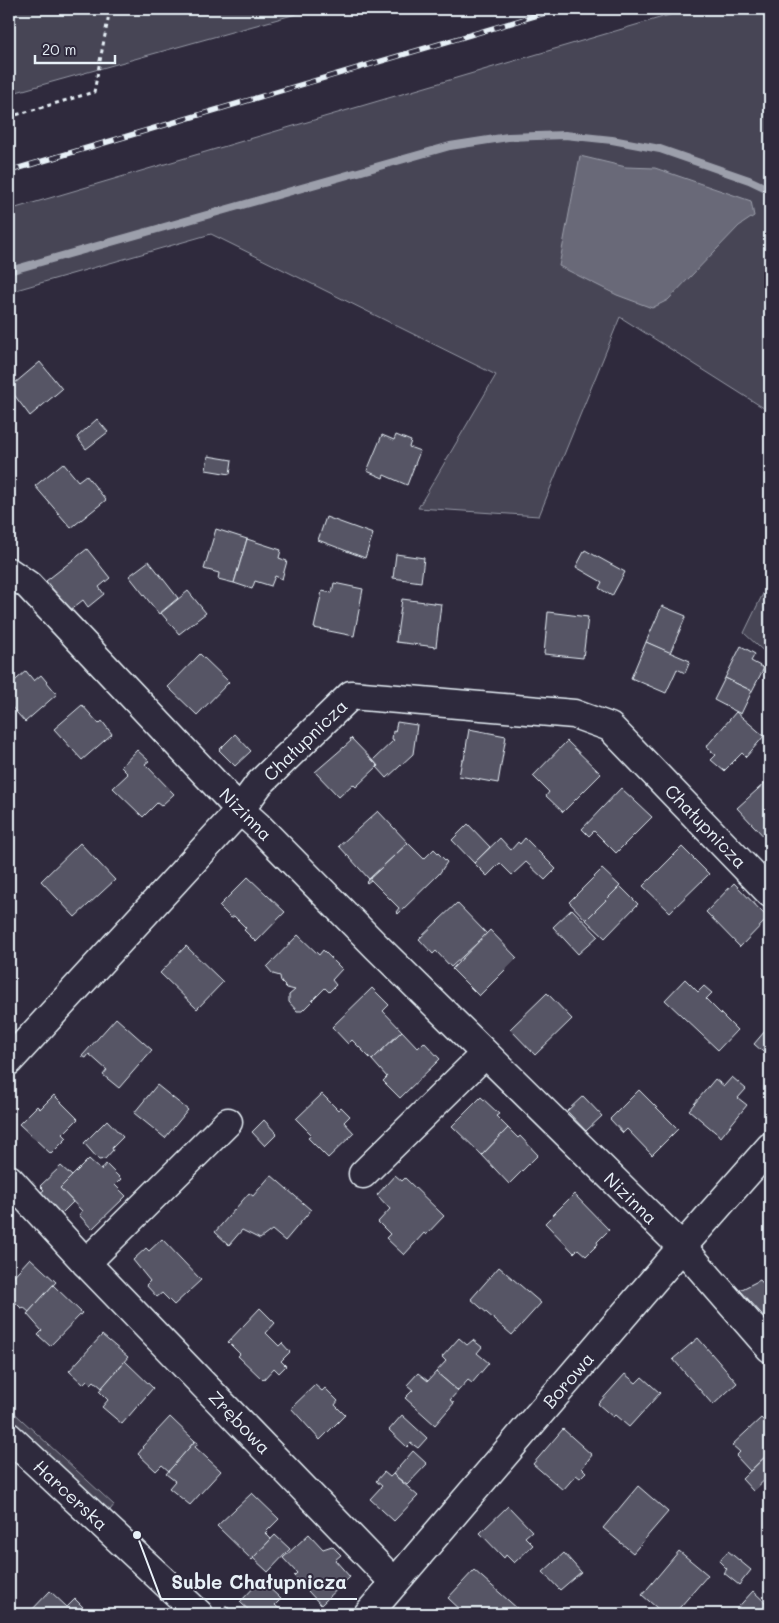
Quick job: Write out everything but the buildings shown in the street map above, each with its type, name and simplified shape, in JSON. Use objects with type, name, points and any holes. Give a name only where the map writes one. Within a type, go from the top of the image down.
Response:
[{"type":"street","name":"Nizinna","points":[[9,572],[28,585],[240,810],[682,1247],[770,1348]]},
{"type":"street","name":"Chałupnicza","points":[[9,1061],[240,810],[260,784],[352,694],[574,714],[610,727],[770,893]]},
{"type":"street","points":[[363,1174],[485,1054]]},
{"type":"street","points":[[86,1263],[228,1122]]},
{"type":"street","name":"Borowa","points":[[368,1614],[770,1147]]},
{"type":"street","name":"Zrębowa","points":[[9,1179],[86,1263],[394,1582]]},
{"type":"street","name":"Harcerska","points":[[9,1438],[199,1614]]},
{"type":"path","points":[[9,117],[94,92],[110,9]]},
{"type":"shaded area","points":[[9,9],[314,9],[9,94]]},
{"type":"shaded area","points":[[690,9],[770,9],[770,412],[620,317],[539,516],[418,508],[496,375],[211,234],[9,292],[9,210]]},
{"type":"shaded area","points":[[770,579],[770,657],[744,633]]},
{"type":"shaded area","points":[[9,1408],[114,1505],[107,1514],[9,1422]]},
{"type":"water","points":[[580,156],[626,167],[655,168],[751,201],[754,216],[739,226],[668,300],[652,308],[617,295],[559,266]]},
{"type":"waterway","points":[[9,271],[450,146],[508,137],[565,135],[612,140],[660,149],[749,180],[770,190]]},
{"type":"railway","points":[[9,171],[558,9]]},
{"type":"place","name":"Suble Chałupnicza","points":[[137,1535]]}]
